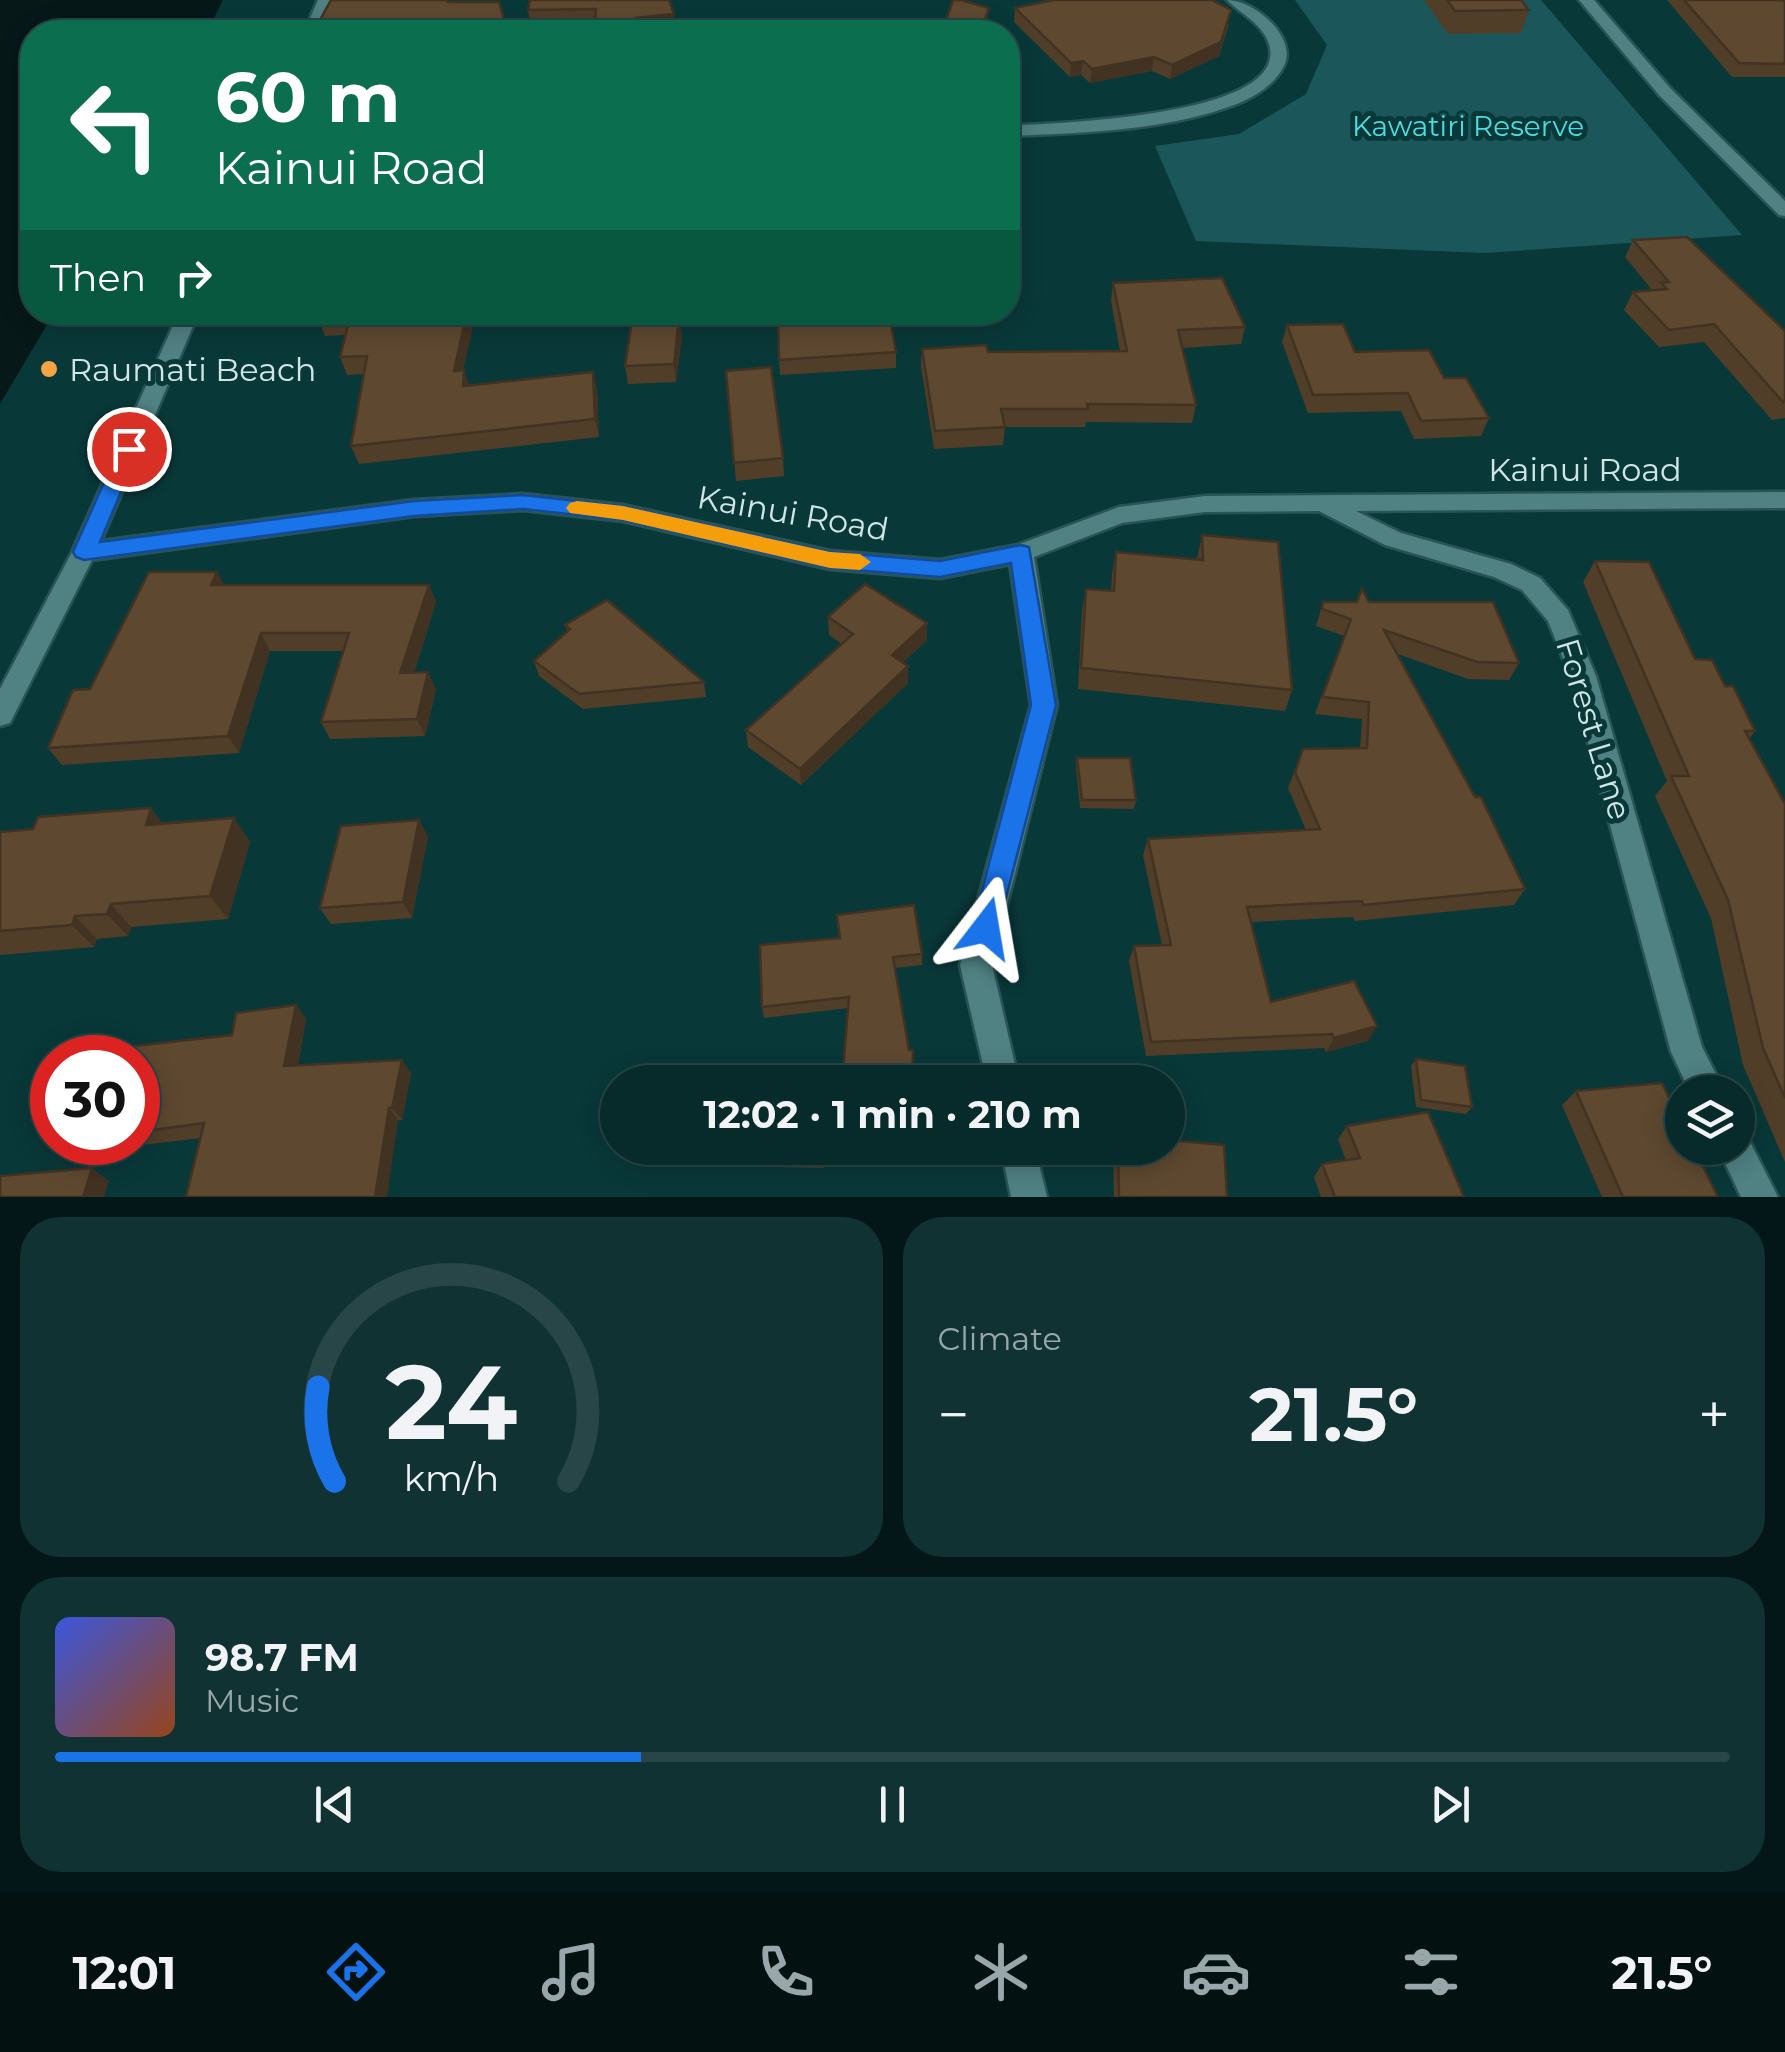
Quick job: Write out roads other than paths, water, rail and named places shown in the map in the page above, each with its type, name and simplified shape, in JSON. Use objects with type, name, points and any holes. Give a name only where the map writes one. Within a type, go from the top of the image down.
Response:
[{"type":"street","points":[[1020,130],[1192,114],[1258,89],[1272,76],[1279,60],[1278,44],[1257,18],[1234,0]]},
{"type":"street","points":[[1586,0],[1666,92],[1785,211]]},
{"type":"street","points":[[0,715],[84,552],[183,325]]},
{"type":"street","name":"Kainui Road","points":[[84,552],[414,508],[523,502],[623,513],[830,560],[940,569],[1021,553],[1120,515],[1205,504],[1785,500]]},
{"type":"street","name":"Forest Lane","points":[[1326,506],[1393,540],[1502,570],[1531,584],[1559,617],[1583,676],[1688,1052],[1700,1075]]},
{"type":"street","points":[[999,1065],[976,965],[1044,705],[1021,553]]},
{"type":"street","points":[[1022,1165],[1029,1197]]},
{"type":"street","points":[[1744,1165],[1760,1197]]},
{"type":"place","name":"Raumati Beach","points":[[49,369]]},
{"type":"park label","name":"Kawatiri Reserve","points":[[1468,126]]}]
